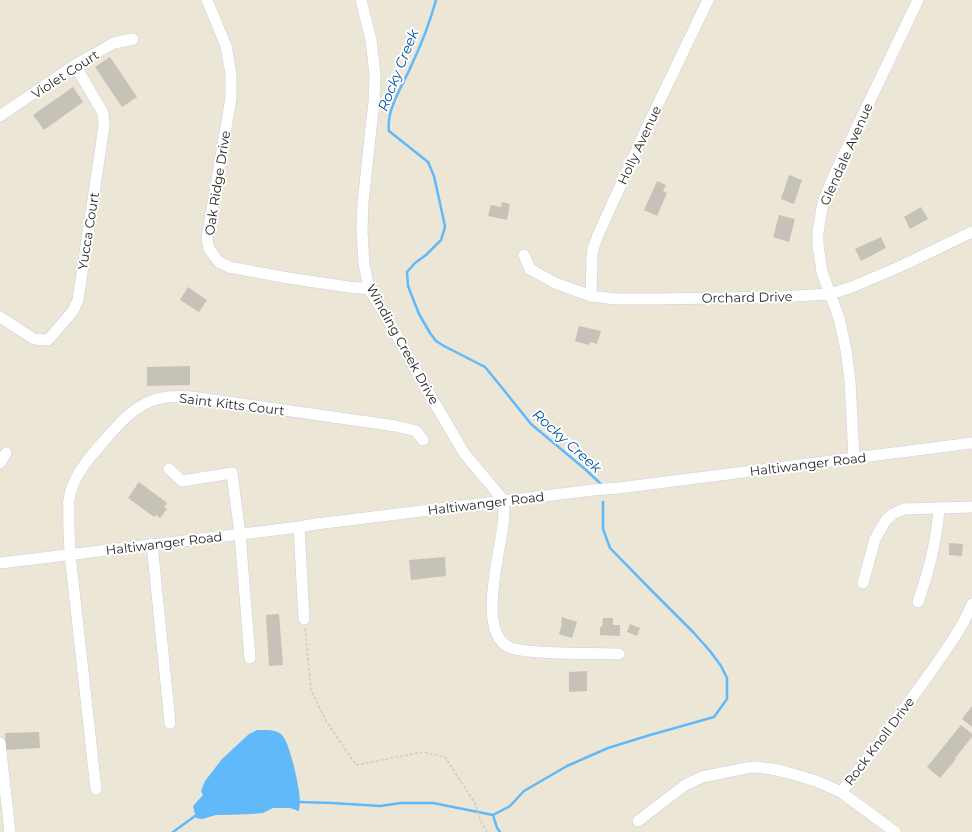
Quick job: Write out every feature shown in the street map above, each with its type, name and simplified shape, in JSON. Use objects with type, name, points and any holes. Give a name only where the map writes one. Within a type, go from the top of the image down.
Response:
[{"type":"street","name":"Oak Ridge Drive","points":[[207,0],[226,46],[231,74],[231,98],[207,239],[209,249],[219,262],[229,268],[309,282],[349,288],[369,289]]},
{"type":"street","name":"Winding Creek Drive","points":[[361,0],[371,40],[375,74],[374,102],[362,217],[364,264],[369,289],[464,453],[504,501]]},
{"type":"street","name":"Holly Avenue","points":[[591,296],[592,257],[598,235],[708,0]]},
{"type":"street","name":"Glendale Avenue","points":[[854,458],[850,381],[846,350],[839,318],[822,272],[819,256],[818,232],[825,197],[836,171],[918,0]]},
{"type":"street","name":"Violet Court","points":[[0,116],[75,65],[114,43],[133,39]]},
{"type":"street","name":"Yucca Court","points":[[0,317],[34,339],[48,340],[73,311],[78,300],[104,126],[103,114],[75,65]]},
{"type":"street","name":"Orchard Drive","points":[[524,256],[530,269],[555,283],[591,296],[616,299],[778,297],[830,294],[852,287],[879,276],[972,232]]},
{"type":"street","name":"Saint Kitts Court","points":[[96,789],[70,554],[68,516],[69,499],[76,478],[90,456],[116,426],[137,408],[152,401],[169,397],[183,396],[396,426],[416,431],[423,440]]},
{"type":"street","name":"Haltiwanger Road","points":[[0,563],[618,488],[972,443]]},
{"type":"street","points":[[0,463],[6,453]]},
{"type":"street","points":[[169,469],[182,481],[232,473],[240,534],[250,658]]},
{"type":"street","points":[[504,501],[503,525],[494,576],[492,605],[494,626],[500,640],[511,648],[519,650],[559,653],[619,654]]},
{"type":"street","points":[[862,584],[875,539],[886,520],[893,514],[904,509],[972,507]]},
{"type":"street","points":[[918,602],[927,578],[935,548],[939,508]]},
{"type":"street","points":[[299,527],[304,619]]},
{"type":"street","points":[[152,544],[170,723]]},
{"type":"street","name":"Rock Knoll Drive","points":[[638,821],[690,782],[702,777],[746,768],[764,768],[786,772],[816,781],[840,792],[888,732],[945,651],[960,629],[972,604]]},
{"type":"street","points":[[0,743],[10,832]]},
{"type":"street","points":[[840,792],[895,832]]},
{"type":"path","points":[[304,619],[311,690],[326,721],[356,765],[423,752],[445,757],[475,803],[480,822],[487,832]]},
{"type":"water","points":[[257,730],[276,731],[284,738],[291,755],[300,796],[299,811],[290,808],[273,808],[263,813],[216,815],[202,819],[196,818],[193,806],[203,795],[201,791],[205,781],[222,759],[249,734]]},
{"type":"building","points":[[110,57],[137,97],[122,107],[95,67]]},
{"type":"building","points":[[73,87],[83,102],[44,130],[33,115]]},
{"type":"building","points":[[789,175],[802,180],[794,204],[781,199]]},
{"type":"building","points":[[657,181],[666,185],[663,191],[667,193],[657,216],[644,210]]},
{"type":"building","points":[[502,202],[510,204],[507,220],[488,216],[491,205],[501,207]]},
{"type":"building","points":[[921,207],[928,219],[910,229],[904,217]]},
{"type":"building","points":[[779,215],[795,219],[789,242],[773,237]]},
{"type":"building","points":[[881,237],[886,248],[861,261],[855,249]]},
{"type":"building","points":[[188,287],[207,300],[199,312],[180,300]]},
{"type":"building","points":[[579,326],[601,331],[597,344],[590,342],[589,345],[575,341]]},
{"type":"building","points":[[190,366],[190,385],[147,386],[147,367]]},
{"type":"building","points":[[139,482],[167,503],[164,507],[167,509],[160,518],[156,515],[154,517],[128,498]]},
{"type":"building","points":[[949,543],[963,544],[962,556],[949,555]]},
{"type":"building","points":[[445,557],[446,576],[411,580],[409,560]]},
{"type":"building","points":[[279,614],[283,665],[269,666],[266,615]]},
{"type":"building","points":[[562,617],[577,622],[572,638],[559,634]]},
{"type":"building","points":[[603,618],[613,618],[613,625],[620,625],[620,636],[600,635],[600,627],[602,627]]},
{"type":"building","points":[[630,624],[640,628],[637,636],[627,632]]},
{"type":"building","points":[[587,671],[587,691],[569,692],[569,672]]},
{"type":"building","points":[[972,706],[972,727],[962,719]]},
{"type":"building","points":[[961,725],[972,734],[972,737],[940,778],[927,767]]},
{"type":"building","points":[[39,732],[40,748],[6,750],[5,733]]},
{"type":"waterway","name":"Rocky Creek","points":[[436,0],[409,72],[396,96],[389,122],[389,131],[428,162],[434,176],[445,227],[441,240],[407,272],[408,286],[419,314],[436,341],[485,367],[531,424],[602,485]]},
{"type":"waterway","name":"Rocky Creek","points":[[493,815],[510,806],[524,791],[567,766],[608,748],[714,717],[727,699],[727,678],[721,666],[710,651],[610,548],[603,529],[603,502]]},
{"type":"waterway","points":[[300,802],[380,806],[401,803],[433,803],[493,815]]},
{"type":"waterway","name":"Rocky Creek","points":[[493,815],[497,828],[500,832]]},
{"type":"waterway","points":[[173,832],[195,816]]}]
